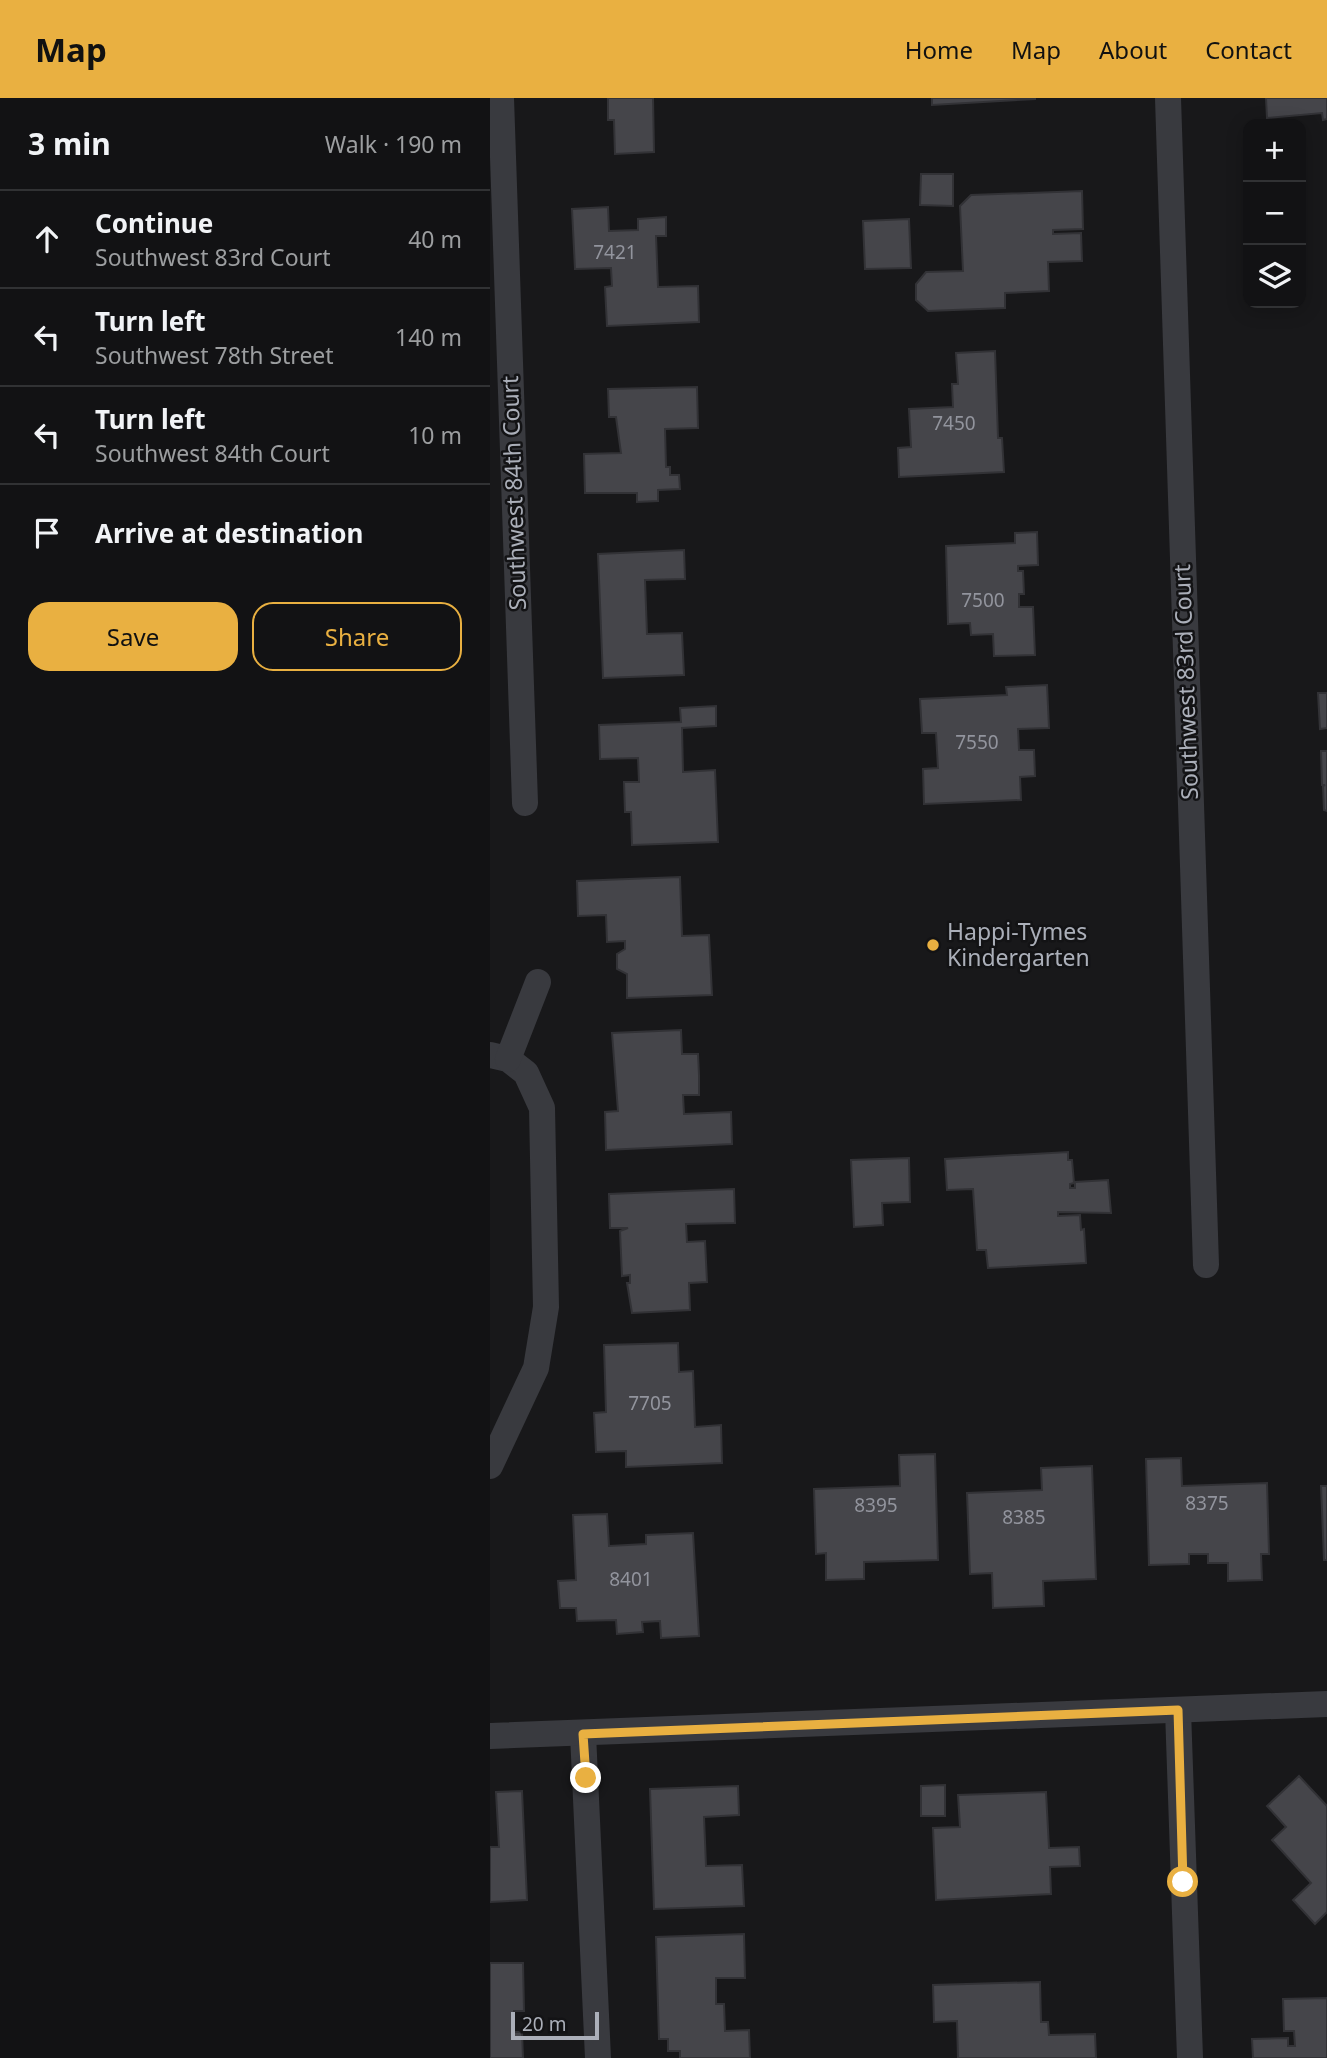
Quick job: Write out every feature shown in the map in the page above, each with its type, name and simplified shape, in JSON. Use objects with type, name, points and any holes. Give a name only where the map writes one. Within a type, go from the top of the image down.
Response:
[{"type":"street","name":"Southwest 84th Court","points":[[501,98],[525,803]]},
{"type":"street","name":"Southwest 83rd Court","points":[[1168,98],[1206,1265]]},
{"type":"street","points":[[490,1466],[536,1368],[546,1307],[542,1108],[526,1073],[499,1057],[538,982]]},
{"type":"street","points":[[490,1736],[1327,1704]]},
{"type":"street","points":[[1178,1710],[1191,2058]]},
{"type":"street","points":[[583,1734],[598,2058]]},
{"type":"building","points":[[608,98],[653,98],[654,152],[615,154],[614,120],[608,120]]},
{"type":"building","points":[[932,98],[1035,98],[1035,99],[932,105]]},
{"type":"building","points":[[1266,98],[1327,98],[1327,119],[1323,120],[1322,113],[1267,118]]},
{"type":"building","points":[[921,174],[953,174],[953,206],[920,205]]},
{"type":"building","points":[[1082,191],[1083,229],[1053,230],[1053,234],[1081,233],[1082,261],[1048,262],[1049,291],[1005,293],[1005,308],[928,311],[916,300],[916,284],[926,272],[963,271],[960,206],[971,195]]},
{"type":"building","points":[[608,207],[609,231],[638,230],[638,219],[666,217],[666,236],[656,236],[658,287],[698,286],[699,322],[607,326],[605,287],[612,286],[611,268],[575,269],[572,209]]},
{"type":"building","points":[[909,219],[911,268],[865,269],[863,221]]},
{"type":"building","points":[[995,351],[998,438],[1002,438],[1004,472],[899,477],[898,448],[911,447],[909,409],[953,407],[952,384],[958,384],[956,353]]},
{"type":"building","points":[[697,387],[698,428],[665,429],[666,467],[670,467],[670,475],[679,475],[680,489],[658,490],[658,501],[637,502],[637,493],[585,493],[584,454],[621,453],[616,417],[609,417],[608,389]]},
{"type":"building","points":[[1037,532],[1038,565],[1018,566],[1018,571],[1023,571],[1024,594],[1019,594],[1019,607],[1033,607],[1035,655],[994,656],[993,634],[971,635],[970,623],[948,624],[946,546],[1015,543],[1015,533]]},
{"type":"building","points":[[684,550],[685,579],[645,580],[647,634],[682,633],[684,675],[603,678],[598,554]]},
{"type":"building","points":[[1047,685],[1049,728],[1018,729],[1019,750],[1034,750],[1035,776],[1020,777],[1021,800],[924,804],[923,769],[938,768],[936,733],[922,733],[920,699],[1007,695],[1006,687]]},
{"type":"building","points":[[1318,693],[1327,693],[1327,728],[1320,729]]},
{"type":"building","points":[[716,706],[716,726],[682,728],[683,772],[715,770],[718,842],[632,845],[631,812],[625,812],[624,782],[639,782],[638,758],[600,759],[599,725],[681,722],[680,708]]},
{"type":"building","points":[[1321,751],[1327,751],[1327,811],[1324,810],[1325,785],[1322,785]]},
{"type":"building","points":[[680,877],[682,936],[709,935],[712,995],[627,998],[627,974],[617,969],[617,954],[625,949],[625,941],[607,942],[606,915],[578,916],[577,881]]},
{"type":"building","points":[[681,1030],[682,1054],[698,1054],[699,1075],[699,1095],[683,1095],[684,1114],[731,1112],[732,1144],[606,1150],[605,1112],[618,1111],[612,1033]]},
{"type":"building","points":[[1068,1152],[1068,1160],[1072,1160],[1074,1183],[1070,1184],[1070,1188],[1075,1188],[1075,1182],[1108,1180],[1111,1213],[1058,1212],[1058,1216],[1080,1215],[1081,1230],[1084,1229],[1086,1263],[988,1268],[986,1250],[977,1250],[973,1189],[947,1190],[945,1159]]},
{"type":"building","points":[[909,1158],[910,1202],[882,1203],[883,1225],[854,1227],[851,1160]]},
{"type":"building","points":[[734,1189],[735,1223],[686,1224],[687,1242],[705,1241],[707,1282],[689,1283],[690,1310],[632,1313],[627,1283],[630,1283],[630,1275],[622,1276],[620,1231],[628,1228],[610,1228],[609,1194]]},
{"type":"building","points":[[678,1343],[679,1372],[693,1371],[695,1427],[721,1425],[722,1463],[626,1467],[626,1451],[596,1452],[594,1413],[606,1412],[604,1345]]},
{"type":"building","points":[[935,1454],[938,1560],[864,1562],[864,1579],[826,1580],[826,1553],[816,1554],[814,1489],[900,1486],[899,1455]]},
{"type":"building","points":[[1181,1458],[1182,1486],[1267,1483],[1269,1554],[1261,1554],[1262,1580],[1228,1581],[1228,1563],[1208,1563],[1208,1554],[1189,1554],[1189,1564],[1149,1565],[1146,1459]]},
{"type":"building","points":[[1092,1466],[1096,1579],[1043,1581],[1044,1606],[993,1608],[992,1573],[970,1574],[967,1493],[1042,1490],[1041,1468]]},
{"type":"building","points":[[1321,1486],[1327,1486],[1327,1560],[1324,1560]]},
{"type":"building","points":[[607,1514],[609,1546],[646,1544],[646,1535],[693,1533],[699,1636],[661,1638],[660,1621],[642,1622],[643,1632],[617,1634],[616,1620],[577,1621],[576,1608],[560,1608],[558,1581],[576,1580],[573,1515]]},
{"type":"building","points":[[1299,1776],[1327,1806],[1327,1912],[1315,1924],[1293,1900],[1311,1883],[1272,1840],[1286,1827],[1267,1806]]},
{"type":"building","points":[[945,1785],[945,1816],[921,1816],[921,1786]]},
{"type":"building","points":[[738,1786],[739,1815],[704,1817],[706,1866],[742,1865],[744,1906],[654,1909],[650,1789]]},
{"type":"building","points":[[522,1791],[527,1900],[490,1902],[490,1847],[499,1847],[496,1792]]},
{"type":"building","points":[[1046,1792],[1049,1848],[1079,1847],[1080,1866],[1050,1867],[1051,1894],[936,1900],[933,1828],[960,1827],[958,1795]]},
{"type":"building","points":[[744,1934],[745,1978],[716,1978],[716,2004],[724,2004],[725,2031],[749,2030],[750,2058],[680,2058],[680,2051],[668,2051],[668,2039],[659,2039],[656,1937]]},
{"type":"building","points":[[490,1963],[523,1963],[524,2011],[514,2011],[514,2032],[522,2032],[523,2058],[490,2058]]},
{"type":"building","points":[[1040,1982],[1041,2022],[1048,2022],[1049,2035],[1095,2034],[1096,2058],[958,2058],[957,2021],[934,2022],[933,1985]]},
{"type":"building","points":[[1327,1998],[1327,2058],[1253,2058],[1252,2039],[1288,2038],[1288,2046],[1295,2046],[1294,2031],[1284,2031],[1283,1999]]},
{"type":"place","name":"Happi-Tymes Kindergarten","points":[[933,945]]},
{"type":"route","points":[[586,1778],[583,1734],[1023,1714],[1178,1710],[1183,1882]]}]
